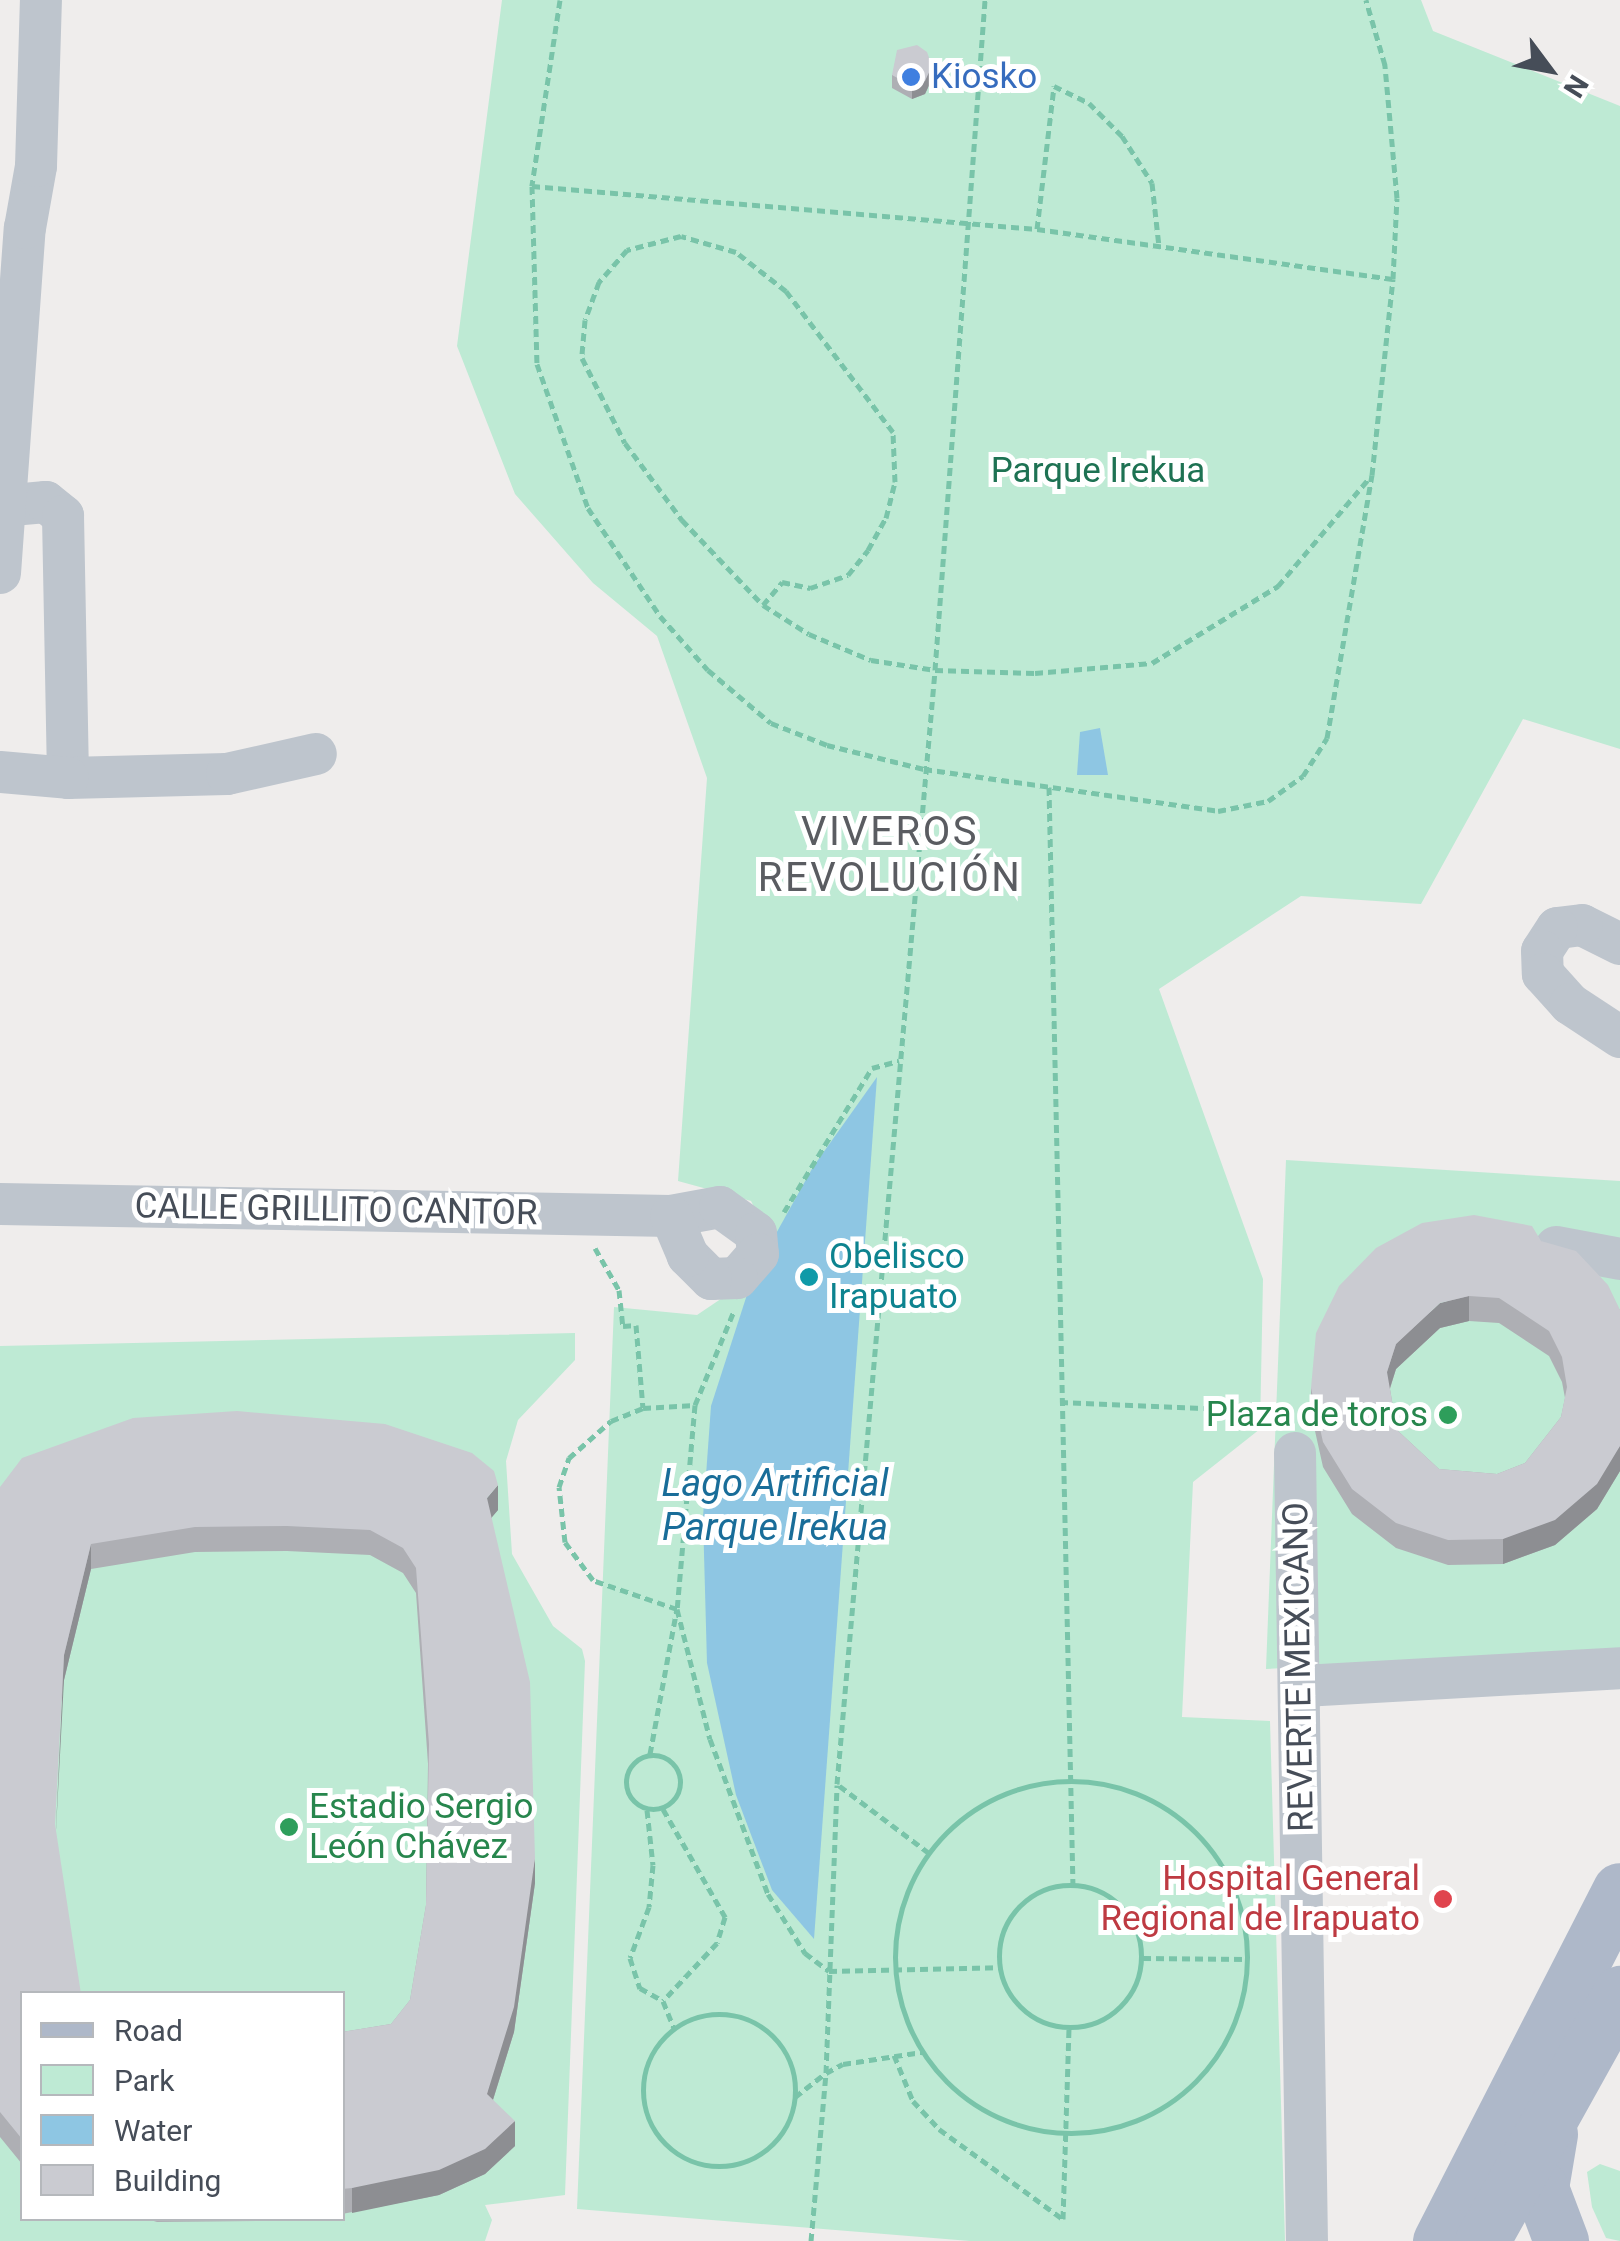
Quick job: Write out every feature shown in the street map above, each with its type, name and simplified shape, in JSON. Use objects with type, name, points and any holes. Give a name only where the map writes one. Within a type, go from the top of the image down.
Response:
[{"type":"main road","points":[[1482,2241],[1514,2186],[1537,2098],[1620,1890]]},
{"type":"main road","points":[[1440,2241],[1537,2098],[1620,1993]]},
{"type":"main road","points":[[1537,2098],[1541,2188],[1561,2241]]},
{"type":"main road","points":[[1514,2186],[1524,2241]]},
{"type":"street","points":[[0,574],[24,228],[36,166],[41,0]]},
{"type":"street","points":[[3,504],[46,502],[63,516],[68,778]]},
{"type":"street","points":[[0,772],[68,778],[227,774],[316,754]]},
{"type":"street","points":[[1620,944],[1582,925],[1557,928],[1542,951],[1543,974],[1570,1004],[1620,1036]]},
{"type":"street","name":"CALLE GRILLITO CANTOR","points":[[0,1204],[671,1216]]},
{"type":"street","points":[[1556,1247],[1620,1258]]},
{"type":"street","name":"REVERTE MEXICANO","points":[[1294,1453],[1303,1686],[1306,2241]]},
{"type":"street","points":[[1303,1686],[1620,1668]]},
{"type":"path","points":[[560,0],[532,186],[537,364],[588,508],[639,585],[708,670],[772,724],[924,769],[1218,811],[1268,801],[1303,776],[1327,738],[1372,475],[1393,279],[1397,198],[1385,65],[1366,0]]},
{"type":"path","points":[[811,2241],[826,2074],[837,1784],[935,670],[984,0]]},
{"type":"path","points":[[1037,229],[1054,86],[1089,103],[1122,136],[1152,183],[1159,246]]},
{"type":"path","points":[[532,186],[966,221],[1393,279]]},
{"type":"path","points":[[763,605],[782,582],[810,588],[848,575],[868,550],[886,518],[895,482],[893,432],[786,291],[736,252],[681,236],[627,250],[599,282],[585,320],[582,358],[636,458],[682,520],[763,605],[809,634],[870,660],[935,670],[1036,672],[1152,663],[1278,586],[1372,475]]},
{"type":"path","points":[[1049,787],[1067,1780],[1073,1884]]},
{"type":"path","points":[[776,1226],[872,1068],[899,1061]]},
{"type":"path","points":[[587,1215],[589,1238],[618,1290],[622,1326],[636,1325],[644,1408]]},
{"type":"path","points":[[650,1754],[677,1768],[675,1799],[663,1809],[647,1810],[633,1803],[626,1773],[650,1754],[677,1609],[695,1406],[738,1302]]},
{"type":"path","points":[[1060,1402],[1264,1415],[1280,1426],[1294,1453]]},
{"type":"path","points":[[677,1609],[593,1580],[565,1542],[557,1517],[569,1458],[588,1435],[644,1408],[695,1406]]},
{"type":"path","points":[[677,1609],[710,1740],[768,1894],[805,1953],[829,1971],[999,1967]]},
{"type":"path","points":[[1067,1780],[1128,1791],[1196,1831],[1224,1868],[1242,1912],[1248,1959],[1235,2018],[1194,2083],[1158,2110],[1116,2128],[1070,2134],[1026,2128],[986,2112],[950,2086],[922,2052],[903,2012],[895,1968],[908,1888],[929,1853],[989,1800],[1067,1780]]},
{"type":"path","points":[[837,1784],[929,1853]]},
{"type":"path","points":[[663,1809],[677,1824],[725,1918],[717,1942],[663,2001]]},
{"type":"path","points":[[647,1810],[653,1864],[649,1907],[630,1958],[640,1988],[663,2001],[674,2028]]},
{"type":"path","points":[[1073,1884],[1100,1890],[1123,1906],[1138,1930],[1143,1958],[1136,1985],[1120,2008],[1096,2023],[1069,2028],[1023,2010],[999,1967],[1009,1919],[1048,1888],[1073,1884]]},
{"type":"path","points":[[1143,1958],[1248,1959]]},
{"type":"path","points":[[715,2013],[757,2023],[787,2054],[795,2096],[779,2137],[744,2162],[701,2165],[681,2156],[651,2126],[643,2083],[659,2043],[674,2028],[715,2013]]},
{"type":"path","points":[[894,2055],[912,2101],[940,2129],[1064,2218],[1070,2134],[1069,2028]]},
{"type":"path","points":[[795,2096],[843,2064],[922,2052]]},
{"type":"green space","name":"Parque Irekua","points":[[502,0],[1421,0],[1433,31],[1620,106],[1620,749],[1523,719],[1421,904],[1301,896],[1159,989],[1263,1279],[1260,1429],[1193,1482],[1182,1717],[1270,1721],[1285,2241],[970,2241],[577,2209],[614,1307],[697,1315],[746,1282],[769,1236],[751,1201],[678,1181],[707,778],[657,636],[593,583],[515,494],[457,346]]},
{"type":"green space","name":"Plaza de toros","points":[[1286,1160],[1620,1181],[1620,1649],[1266,1669]]},
{"type":"green space","name":"Estadio Sergio León Chávez","points":[[575,1333],[575,1360],[518,1420],[506,1461],[512,1554],[553,1626],[582,1649],[585,1661],[565,2195],[485,2205],[492,2220],[485,2241],[0,2241],[0,1346]]},
{"type":"green space","points":[[1600,2164],[1620,2171],[1620,2241],[1606,2238],[1592,2207],[1587,2172]]},
{"type":"water","points":[[1100,728],[1108,775],[1077,775],[1080,732]]},
{"type":"water","name":"Lago Artificial Parque Irekua","points":[[877,1077],[814,1939],[772,1890],[736,1795],[707,1663],[703,1517],[711,1406],[754,1273],[813,1167]]},
{"type":"building","points":[[917,45],[927,52],[932,66],[925,81],[912,86],[892,75],[897,50]]},
{"type":"building","points":[[1474,1215],[1532,1226],[1541,1241],[1576,1251],[1608,1285],[1620,1310],[1620,1446],[1597,1484],[1555,1520],[1503,1539],[1448,1540],[1396,1523],[1352,1489],[1323,1442],[1311,1388],[1316,1333],[1339,1286],[1376,1248],[1422,1223]],"holes":[[[1469,1296],[1499,1298],[1549,1331],[1562,1357],[1567,1387],[1561,1417],[1525,1463],[1497,1474],[1439,1469],[1397,1430],[1387,1372],[1396,1344],[1440,1303]]]},
{"type":"building","points":[[237,1411],[385,1424],[472,1453],[494,1471],[498,1485],[487,1498],[530,1682],[535,1858],[514,2007],[487,2094],[515,2121],[485,2149],[439,2170],[345,2189],[345,2032],[391,2024],[410,2000],[426,1905],[429,1744],[416,1568],[403,1548],[370,1530],[195,1527],[91,1544],[64,1655],[55,1824],[81,1991],[20,1991],[20,2137],[0,2112],[0,1487],[22,1458],[133,1418]]},
{"type":"place","name":"Kiosko","points":[[911,77]]},
{"type":"place","name":"Obelisco Irapuato","points":[[809,1277]]},
{"type":"place","name":"Plaza de toros","points":[[1448,1415]]},
{"type":"place","name":"Estadio Sergio León Chávez","points":[[289,1827]]},
{"type":"place","name":"Hospital General Regional de Irapuato","points":[[1443,1899]]},
{"type":"district","name":"VIVEROS REVOLUCIÓN","points":[[890,855]]}]
